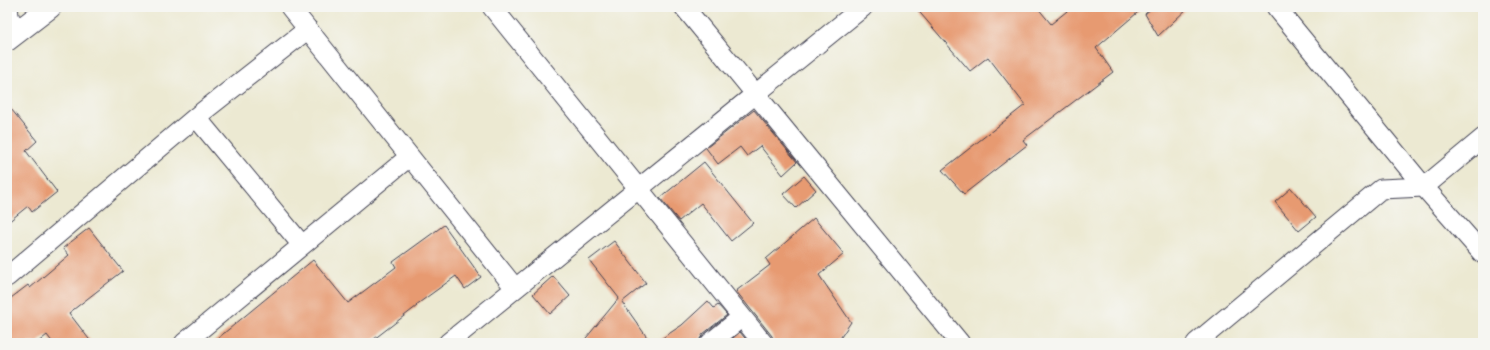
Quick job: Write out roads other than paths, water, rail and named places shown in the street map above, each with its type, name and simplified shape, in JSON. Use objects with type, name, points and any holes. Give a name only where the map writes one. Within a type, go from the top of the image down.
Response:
[{"type":"street","points":[[11,7],[7,10],[7,17],[13,26],[14,35]]},
{"type":"street","points":[[14,35],[50,7]]},
{"type":"street","points":[[290,7],[515,288]]},
{"type":"street","points":[[492,7],[763,343]]},
{"type":"street","points":[[684,7],[960,343]]},
{"type":"street","points":[[448,343],[863,7]]},
{"type":"street","points":[[1276,7],[1424,187],[1483,254]]},
{"type":"street","points":[[7,277],[196,117],[308,29]]},
{"type":"street","points":[[196,117],[302,245]]},
{"type":"street","points":[[1196,343],[1381,189],[1424,187],[1483,138]]},
{"type":"street","points":[[184,343],[409,156]]},
{"type":"street","points":[[710,343],[742,317]]}]
